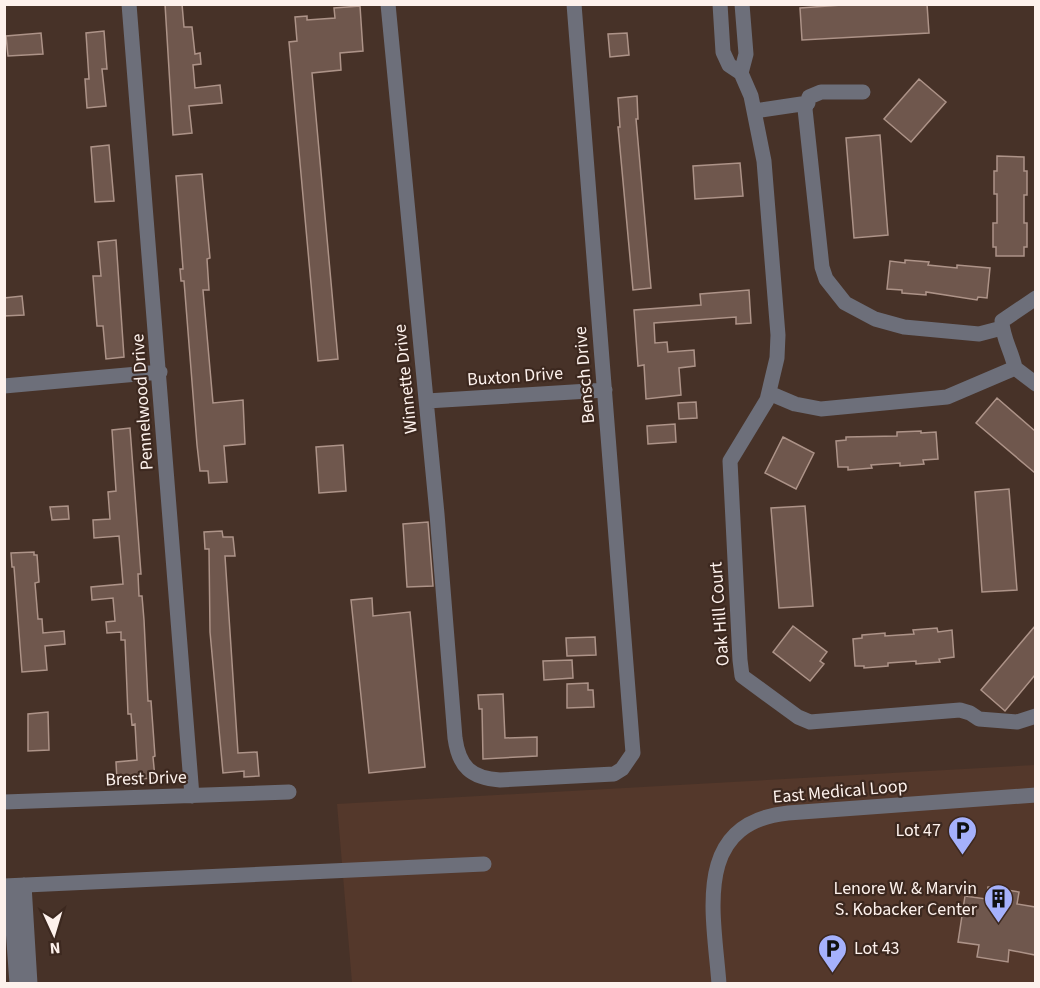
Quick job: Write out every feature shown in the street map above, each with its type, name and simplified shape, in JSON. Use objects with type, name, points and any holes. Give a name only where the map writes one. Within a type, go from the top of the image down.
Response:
[{"type":"street","name":"Pennelwood Drive","points":[[129,4],[192,796]]},
{"type":"street","name":"Winnette Drive","points":[[388,4],[427,401],[457,750]]},
{"type":"street","name":"Bensch Drive","points":[[457,750],[460,760],[474,774],[487,779],[500,780],[614,774],[622,769],[630,759],[633,743],[574,4]]},
{"type":"street","name":"Oak Hill Court","points":[[720,4],[725,59],[729,65],[741,73],[751,96],[764,161],[778,335],[777,358],[767,400],[730,461],[742,676],[798,717],[810,723],[960,710],[979,719],[1007,722],[1017,722],[1035,716]]},
{"type":"street","name":"Oak Hill Court","points":[[741,73],[746,54],[742,4]]},
{"type":"street","points":[[863,92],[821,92],[809,97],[805,109],[822,267],[826,279],[845,303],[875,319],[903,327],[980,334],[1002,328]]},
{"type":"street","points":[[754,111],[808,103]]},
{"type":"street","points":[[1035,298],[1002,321],[1002,328],[1015,368],[1035,384]]},
{"type":"street","points":[[769,393],[795,404],[821,409],[947,397],[1015,368]]},
{"type":"street","points":[[4,386],[160,372]]},
{"type":"street","name":"Buxton Drive","points":[[427,401],[605,390]]},
{"type":"street","name":"Brest Drive","points":[[4,802],[289,792]]},
{"type":"street","name":"East Medical Loop","points":[[719,984],[712,892],[714,873],[727,846],[753,823],[781,814],[1035,795]]},
{"type":"street","points":[[13,885],[484,864]]},
{"type":"street","points":[[13,885],[17,984]]},
{"type":"street","points":[[13,885],[30,984]]},
{"type":"shaded area","points":[[1035,765],[1035,983],[352,983],[337,804]]},
{"type":"building","points":[[165,4],[182,4],[184,27],[192,27],[195,54],[200,53],[201,64],[193,65],[195,88],[220,85],[222,103],[189,106],[192,133],[173,135]]},
{"type":"building","points":[[856,4],[927,4],[929,33],[802,40],[800,8]]},
{"type":"building","points":[[360,6],[363,51],[340,53],[341,70],[312,73],[338,359],[318,361],[289,42],[297,41],[295,17],[307,16],[307,20],[335,18],[334,8]]},
{"type":"building","points":[[104,31],[107,69],[102,69],[106,106],[87,108],[85,79],[89,79],[86,33]]},
{"type":"building","points":[[41,33],[43,54],[8,56],[6,36]]},
{"type":"building","points":[[627,33],[629,55],[610,57],[608,34]]},
{"type":"building","points":[[919,79],[946,102],[911,142],[884,119]]},
{"type":"building","points":[[637,96],[638,119],[636,119],[651,288],[633,290],[618,127],[620,127],[618,98]]},
{"type":"building","points":[[880,135],[888,235],[854,238],[846,138]]},
{"type":"building","points":[[109,145],[114,201],[95,202],[91,147]]},
{"type":"building","points":[[997,156],[1024,157],[1024,171],[1027,171],[1024,223],[1027,223],[1027,247],[1024,247],[1024,256],[996,256],[996,247],[993,247],[993,223],[997,223],[994,171],[997,171]]},
{"type":"building","points":[[740,163],[743,196],[695,199],[693,166]]},
{"type":"building","points":[[202,174],[210,258],[207,259],[209,290],[203,290],[213,403],[243,400],[245,444],[224,446],[227,482],[209,483],[208,471],[200,471],[197,445],[184,281],[181,281],[180,269],[183,269],[176,176]]},
{"type":"building","points":[[116,240],[124,357],[106,359],[103,326],[97,326],[93,276],[101,276],[98,242]]},
{"type":"building","points":[[905,260],[957,268],[957,265],[990,268],[987,298],[978,297],[977,300],[926,292],[926,295],[902,293],[902,290],[887,289],[890,261],[905,263]]},
{"type":"building","points":[[749,290],[751,323],[736,324],[736,317],[654,323],[655,343],[667,342],[668,352],[694,350],[695,366],[679,368],[681,395],[646,399],[644,365],[638,366],[634,310],[701,305],[700,294]]},
{"type":"building","points":[[22,296],[24,315],[4,316],[4,298]]},
{"type":"building","points":[[997,398],[1035,431],[1035,473],[976,423]]},
{"type":"building","points":[[696,402],[697,418],[679,419],[678,403]]},
{"type":"building","points":[[675,424],[676,442],[648,444],[647,426]]},
{"type":"building","points":[[130,428],[141,574],[138,574],[139,596],[142,596],[155,778],[117,780],[116,762],[137,760],[135,724],[132,725],[131,714],[128,714],[125,640],[121,640],[121,632],[107,633],[106,622],[115,621],[113,598],[92,600],[91,587],[123,584],[119,536],[94,538],[93,520],[110,519],[108,492],[116,491],[112,430]]},
{"type":"building","points":[[921,431],[921,433],[936,432],[938,459],[923,460],[924,464],[900,466],[900,463],[871,465],[872,468],[848,470],[848,467],[838,467],[836,441],[846,440],[846,437],[897,436],[897,432]]},
{"type":"building","points":[[783,437],[814,453],[796,489],[765,473]]},
{"type":"building","points":[[343,445],[346,491],[319,493],[316,447]]},
{"type":"building","points":[[1009,489],[1017,590],[982,592],[975,492]]},
{"type":"building","points":[[68,506],[69,519],[52,520],[50,507]]},
{"type":"building","points":[[805,506],[813,606],[779,608],[771,508]]},
{"type":"building","points":[[428,522],[433,586],[407,587],[403,524]]},
{"type":"building","points":[[222,531],[223,537],[233,537],[235,556],[225,556],[238,753],[257,752],[259,776],[244,777],[244,771],[223,773],[210,632],[209,549],[205,549],[204,532]]},
{"type":"building","points":[[34,552],[34,555],[37,555],[39,582],[35,583],[38,619],[42,619],[43,633],[64,631],[65,644],[45,646],[47,670],[22,672],[11,553]]},
{"type":"building","points":[[372,598],[373,616],[410,612],[425,767],[369,773],[351,600]]},
{"type":"building","points":[[793,626],[827,652],[820,661],[824,664],[810,681],[773,652]]},
{"type":"building","points":[[1035,626],[1035,675],[1005,711],[981,690]]},
{"type":"building","points":[[937,628],[938,632],[952,630],[954,657],[939,659],[940,662],[888,663],[888,666],[864,668],[864,666],[855,666],[853,639],[862,638],[862,635],[885,633],[885,636],[914,634],[913,630]]},
{"type":"building","points":[[595,637],[596,655],[567,656],[566,638]]},
{"type":"building","points":[[572,660],[573,678],[544,680],[543,661]]},
{"type":"building","points":[[588,683],[588,690],[593,690],[594,707],[567,708],[567,684]]},
{"type":"building","points":[[503,694],[505,738],[537,737],[537,756],[483,759],[482,709],[479,709],[478,695]]},
{"type":"building","points":[[48,712],[49,750],[28,751],[28,714]]},
{"type":"building","name":"Lenore W. & Marvin S. Kobacker Center","points":[[988,887],[1019,892],[1017,904],[1035,907],[1035,955],[1009,950],[1008,962],[977,957],[979,945],[958,942],[965,896],[986,899]]},
{"type":"place","name":"Lot 47","points":[[962,856]]},
{"type":"place","name":"Lenore W. & Marvin S. Kobacker Center","points":[[998,924]]},
{"type":"place","name":"Lot 43","points":[[833,974]]}]
